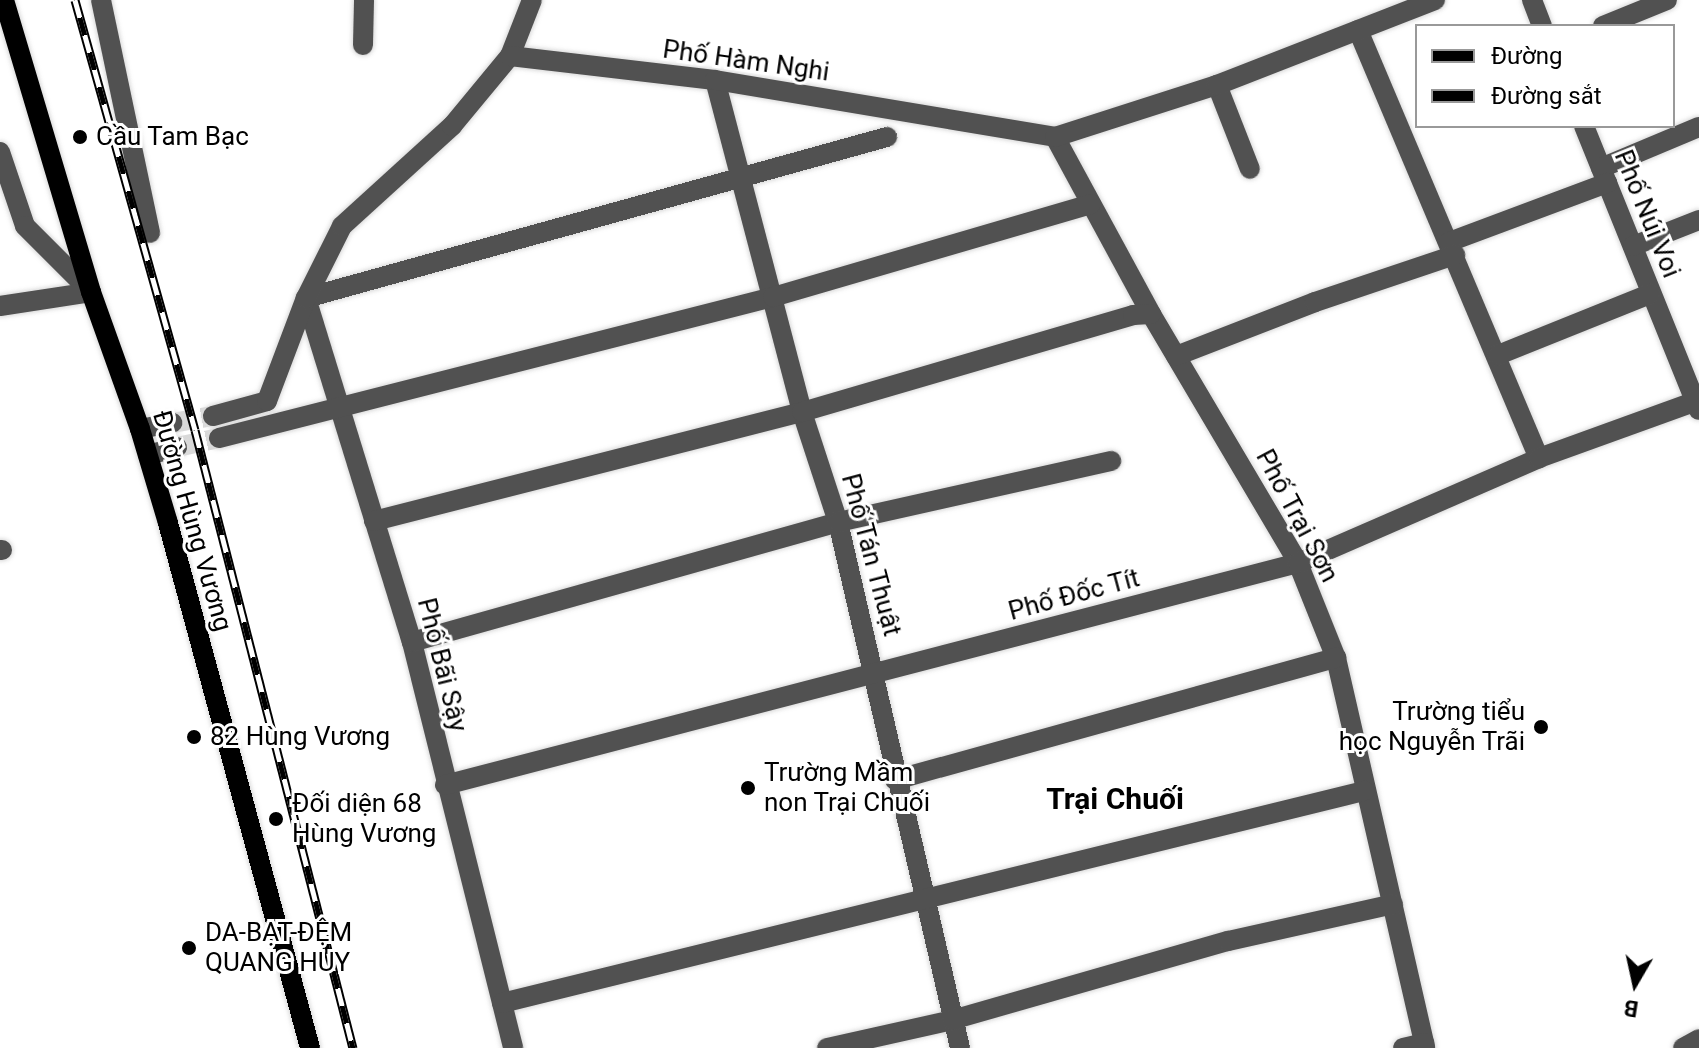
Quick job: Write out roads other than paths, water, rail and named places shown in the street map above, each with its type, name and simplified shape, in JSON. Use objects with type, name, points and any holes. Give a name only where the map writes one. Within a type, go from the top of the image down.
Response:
[{"type":"main road","name":"Đường Hùng Vương","points":[[6,6],[91,292],[148,455],[310,1048]]},
{"type":"street","points":[[101,0],[150,233]]},
{"type":"street","points":[[363,45],[364,0]]},
{"type":"street","points":[[213,416],[267,401],[306,298],[342,226],[452,126],[510,56],[532,0]]},
{"type":"street","name":"Phố Hàm Nghi","points":[[510,56],[715,80],[1055,137],[1217,85],[1435,0]]},
{"type":"street","points":[[1532,0],[1541,24]]},
{"type":"street","points":[[1608,24],[1667,0]]},
{"type":"street","points":[[1358,30],[1539,458]]},
{"type":"street","name":"Phố Tán Thuật","points":[[715,80],[802,412],[838,522],[876,674],[895,780],[960,1048]]},
{"type":"street","points":[[1217,85],[1250,169]]},
{"type":"street","points":[[1176,356],[1244,332],[1452,248],[1699,127]]},
{"type":"street","name":"Phố Núi Voi","points":[[1585,128],[1650,294],[1698,404]]},
{"type":"street","points":[[306,298],[887,137]]},
{"type":"street","name":"Phố Trại Sơn","points":[[1055,137],[1151,314],[1298,563],[1336,658],[1364,791],[1393,904],[1417,1046]]},
{"type":"street","points":[[0,152],[25,226],[91,292]]},
{"type":"street","points":[[219,438],[340,410],[773,297],[1091,204]]},
{"type":"street","points":[[1633,246],[1699,220]]},
{"type":"street","points":[[0,306],[91,292]]},
{"type":"street","points":[[1498,355],[1650,294]]},
{"type":"street","name":"Phố Bãi Sậy","points":[[306,298],[412,642],[445,785],[513,1048]]},
{"type":"street","points":[[374,521],[802,412],[1133,315],[1151,314]]},
{"type":"street","name":"Phố Đốc Tít","points":[[445,785],[1298,563],[1539,458],[1698,404]]},
{"type":"street","points":[[140,429],[172,423]]},
{"type":"street","points":[[148,455],[177,447]]},
{"type":"street","points":[[412,642],[838,522],[1111,461]]},
{"type":"street","points":[[895,780],[1336,658]]},
{"type":"street","points":[[502,1003],[1364,791]]},
{"type":"street","points":[[827,1048],[952,1020],[1228,941],[1393,904]]},
{"type":"street","points":[[1683,1048],[1699,1039]]},
{"type":"tunnel","points":[[172,423],[213,416]]},
{"type":"tunnel","points":[[177,447],[219,438]]},
{"type":"railway","points":[[75,0],[195,430],[353,1048]]},
{"type":"place","name":"Cầu Tam Bạc","points":[[80,137]]},
{"type":"place","name":"Trường tiểu học Nguyễn Trãi","points":[[1541,727]]},
{"type":"place","name":"82 Hùng Vương","points":[[194,737]]},
{"type":"place","name":"Trường Mầm non Trại Chuối","points":[[748,788]]},
{"type":"place","name":"Đối diện 68 Hùng Vương","points":[[276,819]]},
{"type":"place","name":"DA-BẠT-ĐỆM QUANG HUY","points":[[189,948]]},
{"type":"district","name":"Trại Chuối","points":[[1115,799]]}]
